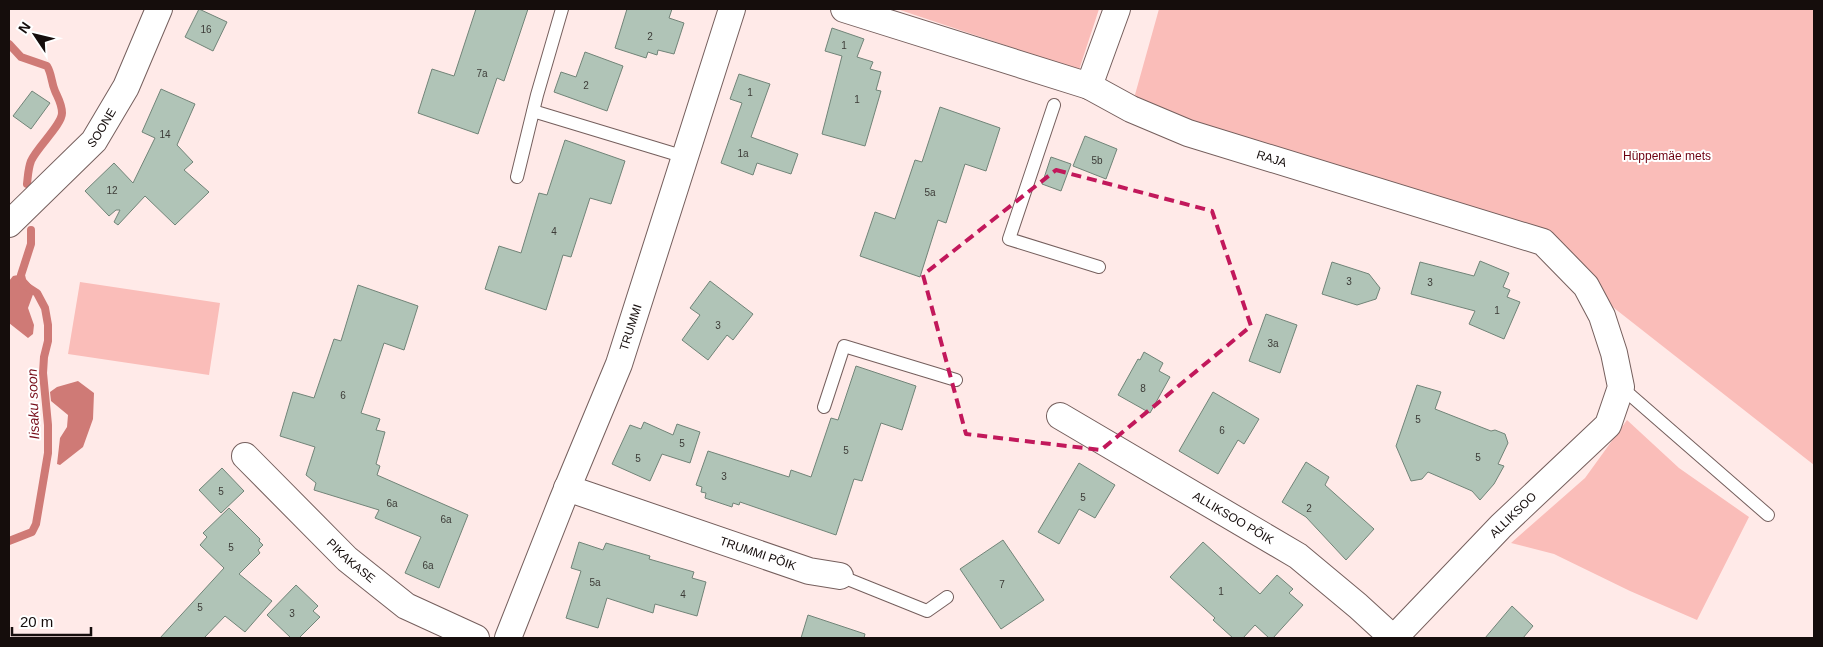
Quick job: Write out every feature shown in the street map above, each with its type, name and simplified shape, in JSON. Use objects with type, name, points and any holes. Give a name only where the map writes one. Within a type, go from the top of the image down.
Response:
[{"type":"street","name":"SOONE","points":[[9,224],[94,141],[126,87],[159,9]]},
{"type":"street","name":"TRUMMI","points":[[508,638],[567,488],[619,364],[732,9]]},
{"type":"street","name":"RAJA","points":[[844,9],[1089,86],[1131,109],[1188,133],[1543,242],[1586,286],[1590,293],[1602,316],[1614,353],[1621,387]]},
{"type":"street","points":[[1089,86],[1117,9]]},
{"type":"street","name":"ALLIKSOO","points":[[1393,638],[1501,526],[1608,425],[1621,387]]},
{"type":"street","name":"ALLIKSOO PÕIK","points":[[1060,416],[1298,556],[1393,638]]},
{"type":"street","name":"PIKAKASE","points":[[246,456],[347,559],[406,606],[476,638]]},
{"type":"street","name":"TRUMMI PÕIK","points":[[567,488],[809,571],[840,576]]},
{"type":"lane","points":[[517,178],[533,111],[562,9]]},
{"type":"lane","points":[[1054,105],[1009,239],[1099,267]]},
{"type":"lane","points":[[533,111],[685,157]]},
{"type":"lane","points":[[824,407],[844,346],[956,380]]},
{"type":"lane","points":[[1621,387],[1768,515]]},
{"type":"lane","name":"TRUMMI PÕIK","points":[[840,576],[927,611],[946,597]]},
{"type":"highlighted area","points":[[1056,170],[1212,211],[1251,326],[1101,450],[966,434],[923,275]]},
{"type":"green space","points":[[897,9],[1099,9],[1079,70]]},
{"type":"green space","name":"Hüppemäe mets","points":[[1159,9],[1814,9],[1814,465],[1586,286],[1543,242],[1131,109]]},
{"type":"green space","points":[[80,282],[220,303],[209,375],[68,354]]},
{"type":"green space","points":[[1627,420],[1679,468],[1749,517],[1697,620],[1630,591],[1554,554],[1511,543],[1585,478]]},
{"type":"shaded area","points":[[13,276],[24,277],[35,289],[28,308],[34,325],[33,334],[28,338],[9,323],[9,281]]},
{"type":"shaded area","points":[[78,381],[94,393],[93,419],[83,447],[60,465],[57,464],[60,438],[67,427],[68,415],[51,401],[50,392],[57,387]]},
{"type":"building","points":[[199,9],[227,22],[213,51],[185,37]]},
{"type":"building","points":[[476,9],[528,9],[504,81],[497,78],[478,134],[418,113],[432,69],[454,76]]},
{"type":"building","points":[[627,9],[672,9],[669,18],[684,23],[674,54],[658,50],[657,55],[648,52],[646,58],[615,48]]},
{"type":"building","points":[[832,28],[864,39],[857,57],[873,62],[870,69],[881,72],[876,90],[881,91],[865,146],[822,134],[842,56],[825,51]]},
{"type":"building","points":[[585,52],[623,66],[607,111],[554,92],[561,72],[576,77]]},
{"type":"building","points":[[739,74],[770,84],[751,137],[798,154],[791,174],[757,163],[753,175],[721,163],[742,103],[730,99]]},
{"type":"building","points":[[161,89],[195,104],[177,145],[193,162],[184,170],[209,192],[175,225],[145,196],[118,225],[114,222],[120,210],[116,210],[109,216],[85,191],[114,163],[133,183],[155,138],[142,132]]},
{"type":"building","points":[[32,91],[50,103],[31,129],[13,116]]},
{"type":"building","points":[[940,107],[1000,128],[986,171],[965,164],[946,223],[938,220],[920,277],[860,256],[875,212],[895,219],[915,160],[922,162]]},
{"type":"building","points":[[1085,136],[1117,149],[1106,179],[1073,166]]},
{"type":"building","points":[[565,140],[625,161],[611,204],[590,198],[571,257],[563,255],[546,310],[485,289],[499,246],[521,253],[539,193],[547,195]]},
{"type":"building","points":[[1051,157],[1071,164],[1061,191],[1042,184]]},
{"type":"building","points":[[1480,261],[1509,273],[1503,287],[1510,290],[1507,297],[1520,302],[1504,339],[1469,324],[1475,311],[1411,294],[1420,262],[1474,276]]},
{"type":"building","points":[[1332,262],[1369,274],[1380,288],[1376,299],[1357,305],[1322,294]]},
{"type":"building","points":[[710,281],[753,314],[733,340],[727,335],[708,360],[682,340],[700,315],[690,308]]},
{"type":"building","points":[[358,285],[418,306],[404,350],[384,343],[361,413],[380,419],[376,430],[385,432],[376,464],[380,466],[377,475],[468,515],[439,588],[405,573],[421,537],[375,518],[379,510],[314,490],[316,483],[306,475],[315,447],[280,436],[293,392],[314,398],[334,339],[341,341]]},
{"type":"building","points":[[1266,314],[1297,325],[1280,373],[1249,361]]},
{"type":"building","points":[[1144,352],[1163,363],[1159,371],[1170,377],[1150,413],[1118,395],[1138,359],[1140,360]]},
{"type":"building","points":[[856,366],[916,386],[902,430],[881,423],[862,481],[854,479],[836,535],[740,502],[739,505],[733,503],[732,507],[705,498],[706,493],[701,492],[702,487],[696,485],[708,451],[789,477],[791,470],[811,477],[831,418],[838,420]]},
{"type":"building","points":[[1417,385],[1441,392],[1435,409],[1491,431],[1495,430],[1505,434],[1508,443],[1498,464],[1504,466],[1494,484],[1480,500],[1472,491],[1428,472],[1422,479],[1411,481],[1396,446]]},
{"type":"building","points":[[1213,392],[1259,419],[1244,444],[1238,440],[1218,474],[1179,451]]},
{"type":"building","points":[[644,422],[673,435],[677,424],[700,432],[690,463],[662,454],[650,481],[612,464],[630,425],[641,429]]},
{"type":"building","points":[[1306,462],[1329,477],[1325,485],[1374,529],[1346,560],[1306,517],[1282,502]]},
{"type":"building","points":[[1079,463],[1115,485],[1095,518],[1079,509],[1059,544],[1038,532]]},
{"type":"building","points":[[222,468],[244,491],[221,513],[199,490]]},
{"type":"building","points":[[229,508],[260,539],[259,541],[263,545],[258,550],[260,553],[239,574],[272,601],[245,632],[225,616],[204,638],[160,638],[224,568],[200,545],[207,537],[203,533]]},
{"type":"building","points":[[1003,540],[1044,600],[1001,629],[960,569]]},
{"type":"building","points":[[579,542],[603,550],[606,543],[650,556],[649,559],[694,572],[692,578],[706,582],[697,616],[655,604],[653,613],[607,598],[598,628],[566,618],[581,571],[571,568]]},
{"type":"building","points":[[1203,542],[1260,594],[1277,575],[1293,589],[1289,593],[1303,605],[1273,638],[1269,638],[1255,625],[1243,638],[1233,638],[1213,620],[1215,618],[1170,577]]},
{"type":"building","points":[[296,585],[318,606],[313,611],[320,617],[299,638],[291,638],[267,615]]},
{"type":"building","points":[[1512,606],[1533,626],[1523,638],[1485,638]]},
{"type":"building","points":[[808,615],[865,634],[864,638],[801,638]]},
{"type":"waterway","name":"Iisaku soon","points":[[9,44],[21,57],[47,66],[62,110],[58,124],[31,161],[27,184]]},
{"type":"waterway","name":"Iisaku soon","points":[[9,541],[32,532],[36,524],[48,453],[48,425],[43,373],[48,341],[48,325],[45,308],[37,293],[23,284],[21,275],[31,244],[31,230]]}]
